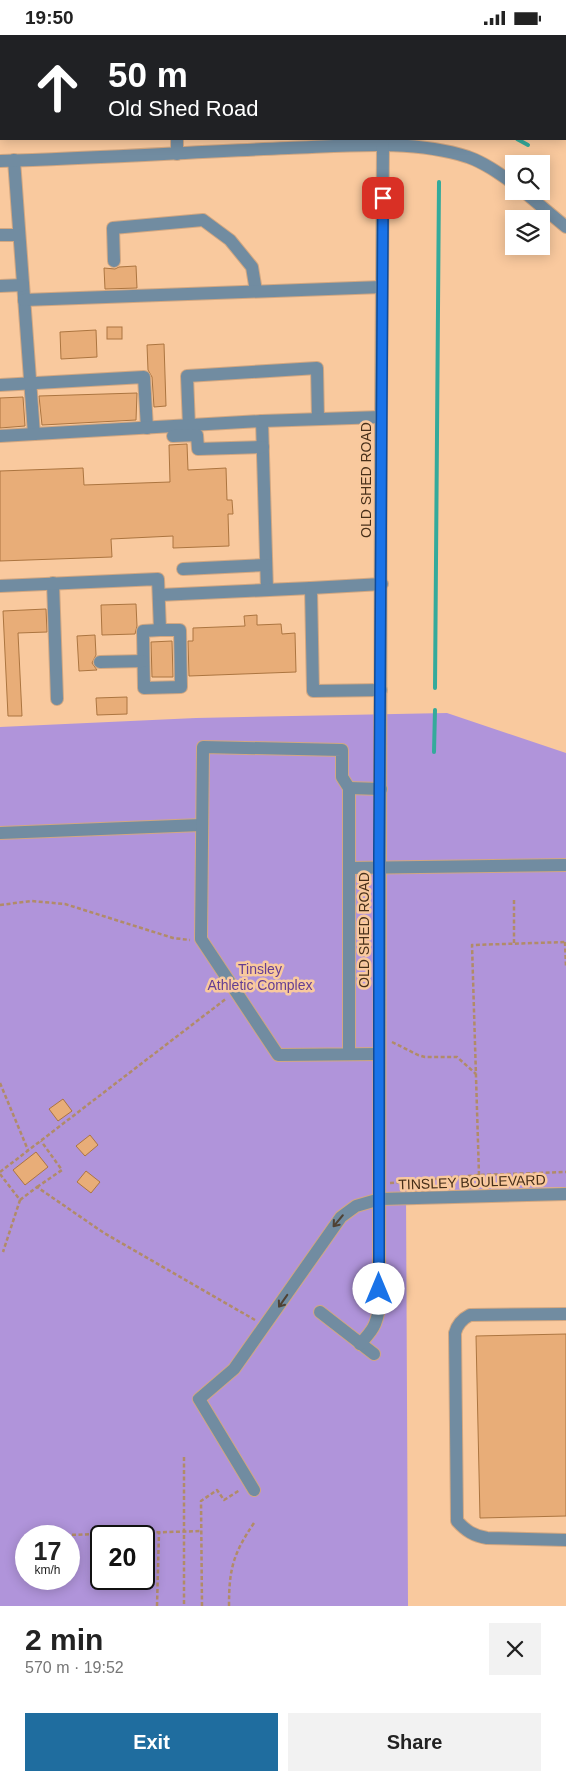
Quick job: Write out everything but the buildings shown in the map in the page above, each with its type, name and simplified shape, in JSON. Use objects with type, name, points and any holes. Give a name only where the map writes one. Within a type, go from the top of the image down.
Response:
[{"type":"street","points":[[177,140],[177,154]]},
{"type":"street","points":[[0,161],[384,145],[435,150],[469,157],[491,167],[505,177]]},
{"type":"street","name":"OLD SHED ROAD","points":[[360,1344],[371,1333],[378,1320],[380,1199],[381,417],[384,145]]},
{"type":"street","points":[[14,161],[34,434]]},
{"type":"street","points":[[534,200],[566,227]]},
{"type":"street","points":[[114,261],[112,228],[203,220],[230,240],[252,267],[256,291]]},
{"type":"street","points":[[0,235],[19,235]]},
{"type":"street","points":[[0,286],[23,285]]},
{"type":"street","points":[[24,300],[382,287]]},
{"type":"street","points":[[189,425],[187,376],[317,368],[318,419]]},
{"type":"street","points":[[0,385],[144,377],[147,428]]},
{"type":"street","points":[[0,436],[262,421],[381,417]]},
{"type":"street","points":[[262,421],[267,590]]},
{"type":"street","points":[[173,436],[197,435],[198,449],[262,447]]},
{"type":"street","points":[[184,569],[266,565]]},
{"type":"street","points":[[0,586],[158,579],[160,630]]},
{"type":"street","points":[[54,583],[57,699]]},
{"type":"street","points":[[159,595],[382,584]]},
{"type":"street","points":[[311,588],[313,691],[381,690]]},
{"type":"street","points":[[160,630],[180,630],[182,687],[144,688],[143,631],[160,630]]},
{"type":"street","points":[[100,662],[143,661]]},
{"type":"street","points":[[349,1054],[350,788],[342,777],[342,750],[203,747],[201,939],[278,1055],[349,1054],[380,1053]]},
{"type":"street","points":[[350,788],[381,789]]},
{"type":"street","points":[[0,833],[201,825]]},
{"type":"street","points":[[349,868],[566,865]]},
{"type":"street","name":"TINSLEY BOULEVARD","points":[[252,1486],[199,1399],[234,1369],[341,1217],[356,1206],[380,1199],[566,1194]]},
{"type":"street","points":[[320,1312],[374,1354]]},
{"type":"street","points":[[566,1314],[470,1315],[459,1324],[455,1333],[457,1521],[466,1531],[487,1538],[566,1540]]},
{"type":"path","points":[[514,900],[514,943]]},
{"type":"path","points":[[0,905],[31,901],[65,904],[180,940],[201,939]]},
{"type":"path","points":[[479,1175],[472,945],[566,942],[566,967]]},
{"type":"path","points":[[20,1200],[0,1173],[236,991]]},
{"type":"path","points":[[380,1040],[388,1040],[425,1057],[457,1057],[476,1074]]},
{"type":"path","points":[[0,1083],[28,1150]]},
{"type":"path","points":[[3,1252],[20,1200],[62,1170],[41,1141]]},
{"type":"path","points":[[380,1184],[479,1175],[566,1172]]},
{"type":"path","points":[[37,1187],[104,1233],[265,1325]]},
{"type":"path","points":[[184,1457],[184,1606]]},
{"type":"path","points":[[202,1606],[202,1501],[217,1490],[224,1500],[252,1486]]},
{"type":"path","points":[[229,1606],[232,1564],[241,1544],[254,1523]]},
{"type":"path","points":[[80,1535],[202,1531]]},
{"type":"path","points":[[157,1606],[159,1532]]},
{"type":"green space","name":"Tinsley Athletic Complex","points":[[447,713],[566,753],[566,1187],[406,1191],[408,1606],[0,1606],[0,727],[196,718]]},
{"type":"waterway","points":[[519,140],[528,145]]},
{"type":"waterway","points":[[435,688],[439,182]]},
{"type":"waterway","points":[[434,752],[435,710]]},
{"type":"route","points":[[379,1289],[379,855],[383,198]]}]
